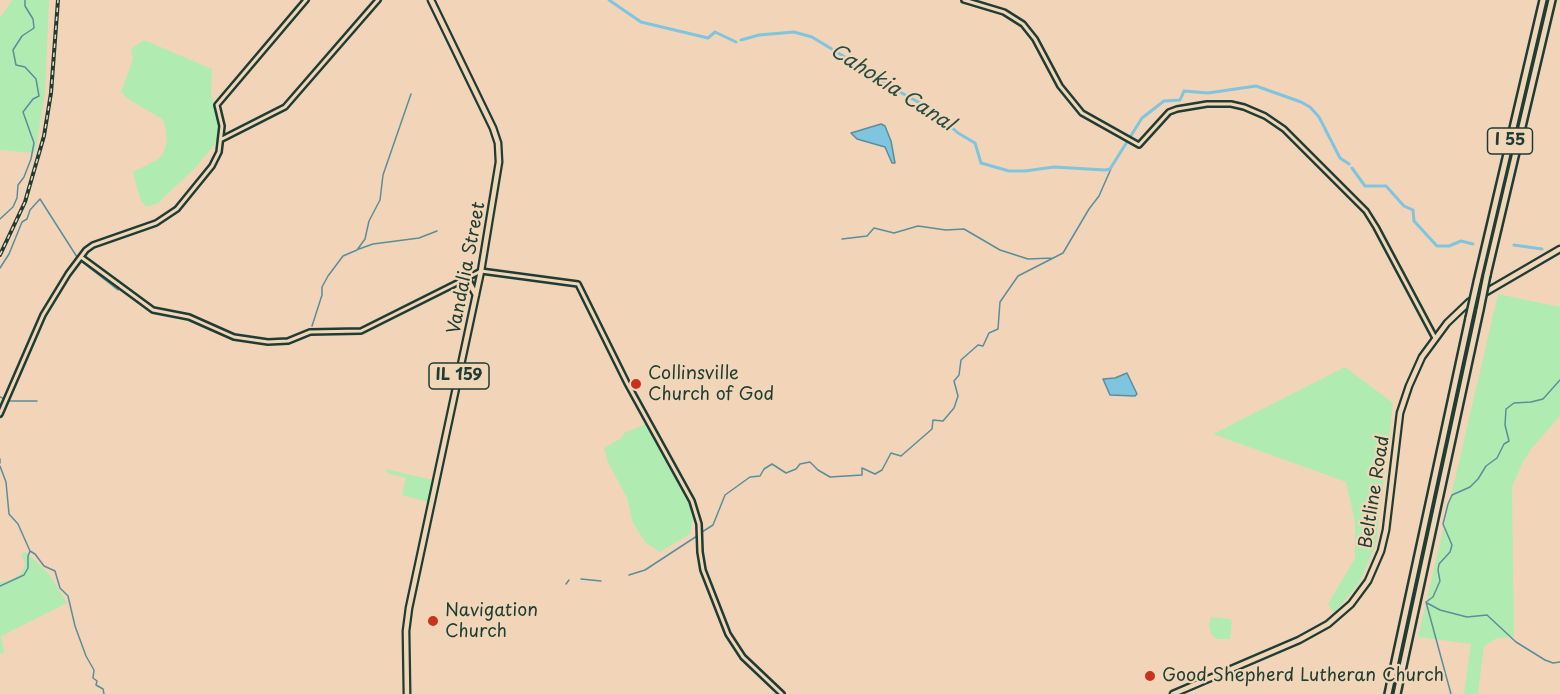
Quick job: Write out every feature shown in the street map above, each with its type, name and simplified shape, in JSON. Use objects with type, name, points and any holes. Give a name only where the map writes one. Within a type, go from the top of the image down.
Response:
[{"type":"highway","name":"I 55","points":[[1388,694],[1477,282],[1543,0]]},
{"type":"highway","name":"I 55","points":[[1397,694],[1487,275],[1552,0]]},
{"type":"main road","name":"Vandalia Street","points":[[407,694],[406,631],[409,608],[481,271],[499,166],[498,143],[491,122],[431,0]]},
{"type":"main road","name":"Beltline Road","points":[[1173,694],[1312,634],[1338,617],[1357,597],[1373,572],[1383,541],[1403,404],[1418,366],[1435,338],[1454,315],[1479,295],[1560,249]]},
{"type":"main road","points":[[460,282],[470,282],[476,295]]},
{"type":"street","points":[[0,414],[46,308],[58,288],[88,248],[98,242],[156,223],[172,214],[213,163],[219,152],[222,140],[222,121],[217,105],[306,0]]},
{"type":"street","points":[[222,140],[277,113],[290,103],[378,0]]},
{"type":"street","points":[[964,0],[1004,12],[1023,24],[1035,39],[1060,86],[1082,113],[1139,145],[1165,115],[1177,109],[1207,104],[1231,104],[1245,107],[1269,118],[1284,129],[1366,211],[1435,338]]},
{"type":"street","points":[[81,257],[153,310],[189,317],[234,337],[268,342],[281,342],[310,332],[361,331],[481,271],[578,284],[627,383],[692,501],[699,524],[703,570],[733,643],[743,657],[782,694]]},
{"type":"green space","points":[[12,0],[49,0],[45,94],[35,153],[0,150],[0,18]]},
{"type":"green space","points":[[144,40],[212,69],[211,92],[220,128],[220,136],[215,144],[195,168],[158,203],[146,207],[140,199],[133,172],[157,160],[163,154],[167,141],[165,125],[162,119],[128,99],[121,92],[133,59],[131,49]]},
{"type":"green space","points":[[1498,294],[1560,307],[1560,416],[1531,449],[1512,487],[1514,637],[1497,638],[1484,646],[1478,694],[1464,694],[1471,644],[1418,637]]},
{"type":"green space","points":[[1345,367],[1393,403],[1376,545],[1358,585],[1334,613],[1328,604],[1355,558],[1355,522],[1346,482],[1213,434]]},
{"type":"green space","points":[[645,424],[649,426],[694,513],[690,534],[660,552],[645,542],[633,523],[627,498],[608,462],[604,448],[621,438],[624,433]]},
{"type":"green space","points":[[386,469],[433,480],[428,502],[402,495],[406,478],[390,474],[386,472]]},
{"type":"green space","points":[[26,552],[49,574],[67,603],[1,636],[4,653],[0,654],[0,582],[9,581],[22,573],[25,564],[21,554]]},
{"type":"green space","points":[[1211,617],[1232,621],[1230,639],[1217,639],[1212,635],[1209,625]]},
{"type":"water","points":[[881,124],[885,126],[891,141],[895,163],[892,163],[885,147],[857,139],[851,133]]},
{"type":"water","points":[[1127,373],[1137,394],[1135,396],[1110,395],[1103,379],[1115,378]]},
{"type":"waterway","points":[[0,219],[13,207],[17,198],[18,185],[31,159],[34,143],[23,112],[33,99],[39,96],[36,79],[25,67],[16,65],[13,50],[22,36],[34,28],[33,19],[25,6],[25,0]]},
{"type":"waterway","name":"Cahokia Canal","points":[[609,0],[641,22],[708,38],[715,32],[736,42]]},
{"type":"waterway","name":"Cahokia Canal","points":[[741,40],[759,35],[794,32],[812,37],[858,65],[874,78],[931,109],[958,133],[975,143],[981,163],[1009,171],[1054,167],[1110,169],[1142,118],[1164,101],[1180,100],[1184,91],[1208,93],[1256,86],[1310,107],[1319,117],[1340,158],[1349,164]]},
{"type":"waterway","points":[[312,326],[322,295],[322,287],[328,276],[343,256],[357,250],[365,239],[369,221],[380,200],[383,175],[411,94]]},
{"type":"waterway","points":[[702,532],[713,525],[725,495],[750,477],[760,476],[764,469],[772,464],[786,473],[796,469],[800,464],[810,462],[830,477],[862,475],[862,468],[875,474],[882,470],[891,453],[901,456],[932,429],[933,420],[943,421],[954,408],[958,396],[954,381],[959,375],[961,360],[978,345],[983,346],[989,333],[998,329],[1000,302],[1018,276],[1063,253],[1099,196],[1113,164]]},
{"type":"waterway","name":"Cahokia Canal","points":[[1352,168],[1365,186],[1386,186],[1404,206],[1413,210],[1414,221],[1437,246],[1449,246],[1461,241],[1473,244]]},
{"type":"waterway","points":[[0,268],[9,254],[22,222],[27,219],[30,210],[40,199],[77,257]]},
{"type":"waterway","points":[[842,239],[867,236],[874,228],[894,233],[918,226],[946,230],[964,229],[1000,250],[1028,259],[1053,258]]},
{"type":"waterway","points":[[359,249],[373,244],[419,238],[437,231]]},
{"type":"waterway","name":"Cahokia Canal","points":[[1514,245],[1542,249]]},
{"type":"waterway","points":[[81,261],[118,290]]},
{"type":"waterway","points":[[1426,602],[1433,597],[1440,581],[1439,564],[1450,552],[1452,545],[1443,524],[1452,495],[1470,487],[1486,466],[1497,458],[1504,444],[1509,441],[1505,425],[1506,409],[1514,403],[1543,399],[1560,380]]},
{"type":"waterway","points":[[0,397],[10,401],[37,401]]},
{"type":"waterway","points":[[0,466],[6,482],[9,514],[18,524],[30,551],[44,566],[55,571],[60,588],[68,596],[75,626],[94,670],[93,678],[97,681],[96,685],[103,689],[104,694]]},
{"type":"waterway","points":[[629,575],[645,570],[697,536]]},
{"type":"waterway","points":[[0,586],[24,575],[28,568],[30,551]]},
{"type":"waterway","points":[[581,579],[601,581]]},
{"type":"waterway","points":[[566,584],[569,580]]},
{"type":"waterway","points":[[1426,602],[1451,694]]},
{"type":"waterway","points":[[1427,603],[1440,610],[1467,617],[1487,615],[1516,642],[1545,660],[1553,663],[1560,662]]},
{"type":"railway","points":[[0,255],[25,202],[44,136],[51,93],[58,0]]},
{"type":"place","name":"Collinsville Church of God","points":[[636,384]]},
{"type":"place","name":"Navigation Church","points":[[433,621]]},
{"type":"place","name":"Good Shepherd Lutheran Church","points":[[1150,676]]}]
